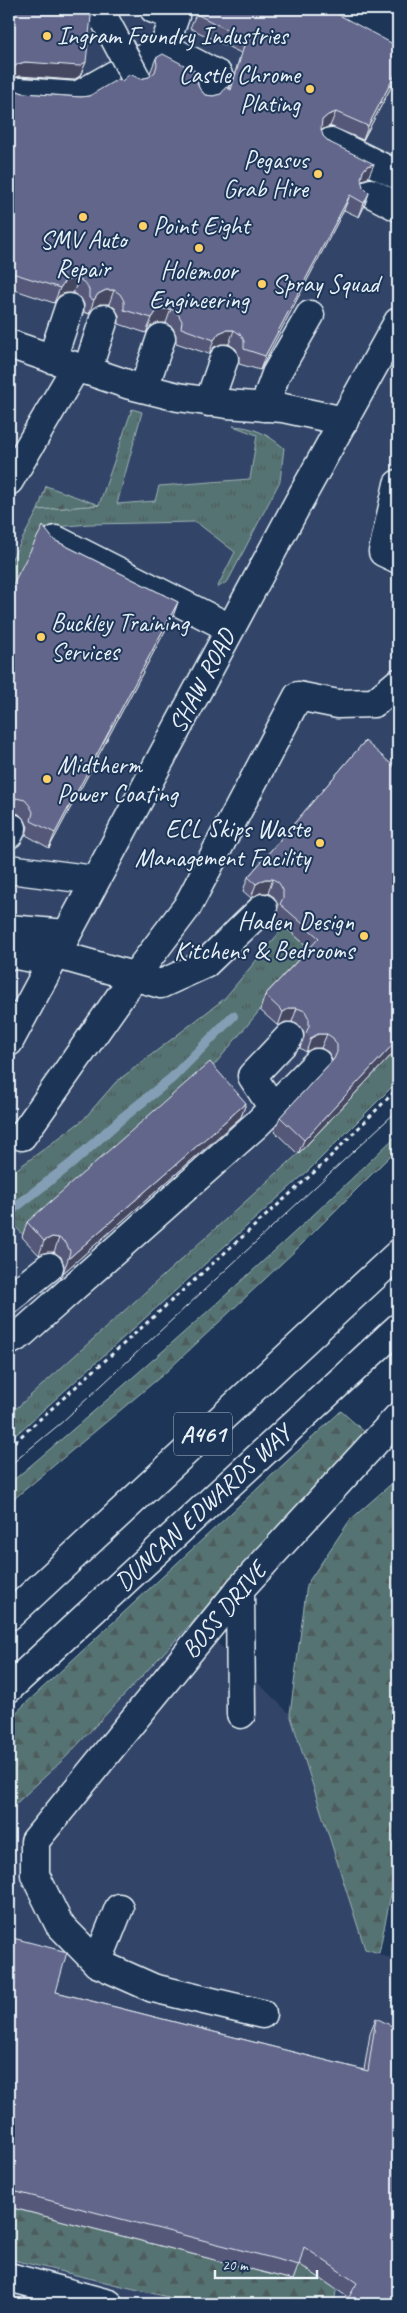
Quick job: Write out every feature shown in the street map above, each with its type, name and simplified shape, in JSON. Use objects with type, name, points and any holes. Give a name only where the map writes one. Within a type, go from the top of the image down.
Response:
[{"type":"main road","points":[[102,15],[136,78]]},
{"type":"main road","points":[[173,60],[174,15]]},
{"type":"main road","points":[[19,92],[77,96],[173,60],[218,75],[208,95]]},
{"type":"main road","points":[[331,142],[398,175]]},
{"type":"main road","points":[[371,194],[398,207]]},
{"type":"main road","points":[[70,308],[72,366]]},
{"type":"main road","points":[[264,407],[276,374],[310,314]]},
{"type":"main road","points":[[9,481],[72,366],[104,319]]},
{"type":"main road","name":"SHAW ROAD","points":[[9,1042],[230,628],[344,421],[389,358],[398,322]]},
{"type":"main road","points":[[144,388],[161,338]]},
{"type":"main road","points":[[9,344],[144,388],[209,402],[283,408],[344,421]]},
{"type":"main road","points":[[209,402],[224,359]]},
{"type":"main road","points":[[398,484],[383,552],[398,559]]},
{"type":"main road","points":[[67,549],[140,589],[230,628]]},
{"type":"main road","points":[[22,1136],[134,977],[187,907],[298,696],[338,704],[374,703],[398,683]]},
{"type":"main road","points":[[9,869],[95,880]]},
{"type":"main road","points":[[9,929],[57,950],[134,977],[161,984],[205,964],[263,908]]},
{"type":"main road","points":[[9,954],[57,950]]},
{"type":"main road","points":[[273,1108],[252,1076],[289,1037]]},
{"type":"main road","points":[[9,1341],[20,1335],[273,1108],[317,1063]]},
{"type":"main road","name":"A461","points":[[9,1616],[398,1254]]},
{"type":"main road","points":[[9,1299],[49,1267]]},
{"type":"main road","name":"DUNCAN EDWARDS WAY","points":[[9,1688],[398,1328]]},
{"type":"main road","name":"BOSS DRIVE","points":[[96,1963],[59,1924],[36,1874],[36,1841],[240,1589],[398,1417]]},
{"type":"main road","points":[[240,1589],[241,1714]]},
{"type":"main road","points":[[119,1908],[96,1963],[153,1988],[262,2014]]},
{"type":"main road","points":[[9,2277],[109,2304]]},
{"type":"path","points":[[9,1448],[320,1166],[398,1088]]},
{"type":"shaded area","points":[[9,9],[350,9],[343,33],[398,64],[398,1048],[298,1154],[9,1415]]},
{"type":"shaded area","points":[[194,1620],[290,1714],[365,1949],[398,1961],[398,2304],[334,2304],[343,2249],[293,2280],[9,2207],[9,1810],[66,1757]]},
{"type":"shaded area","points":[[9,2259],[197,2304],[9,2304]]},
{"type":"green space","points":[[132,409],[142,412],[117,504],[155,501],[159,486],[250,479],[257,435],[233,426],[260,432],[284,448],[280,481],[228,581],[217,588],[235,552],[196,522],[89,524],[46,528],[9,596],[9,564],[38,510],[99,505]]},
{"type":"green space","points":[[46,486],[99,505],[38,510]]},
{"type":"green space","points":[[398,862],[260,1010],[205,1076],[23,1235],[16,1227],[9,1234],[9,1175],[83,1120],[116,1082],[224,999],[284,927]]},
{"type":"green space","points":[[398,1048],[398,1081],[309,1170],[9,1441],[9,1415],[298,1154]]},
{"type":"green space","points":[[398,1134],[398,1148],[299,1247],[165,1373],[9,1503],[9,1484],[206,1312]]},
{"type":"green space","points":[[341,1411],[368,1435],[66,1757],[9,1810],[9,1719]]},
{"type":"green space","points":[[398,1478],[398,1860],[379,1953],[365,1949],[290,1714],[307,1584],[350,1520]]},
{"type":"green space","points":[[9,2207],[293,2280],[305,2237],[343,2248],[334,2304],[197,2304],[9,2259]]},
{"type":"building","name":"Ingram Foundry Industries","points":[[9,9],[78,9],[91,16],[86,62],[79,66],[25,62],[18,64],[12,69],[9,76]]},
{"type":"building","points":[[198,9],[328,9],[395,45],[398,39],[398,69],[368,126],[336,112],[322,120],[321,129],[323,136],[329,142],[374,164],[367,166],[363,171],[361,179],[363,187],[369,193],[364,203],[350,195],[265,356],[244,349],[244,341],[241,335],[234,330],[226,330],[219,333],[214,340],[181,328],[182,321],[178,314],[171,309],[163,309],[156,312],[152,318],[124,310],[124,301],[120,294],[114,290],[106,290],[98,294],[94,300],[89,298],[89,290],[86,284],[79,279],[71,279],[64,282],[60,288],[9,272],[9,77],[10,84],[15,90],[23,93],[89,96],[118,79],[122,81],[130,74],[140,79],[149,77],[155,72],[156,58],[163,54],[199,73],[197,81],[199,88],[205,95],[221,94],[226,87],[231,90],[246,39],[196,14]]},
{"type":"building","points":[[43,526],[54,540],[178,602],[55,833],[31,821],[33,812],[25,800],[16,798],[9,801],[9,592]]},
{"type":"building","points":[[365,741],[398,770],[398,787],[396,790],[398,792],[398,1039],[304,1140],[280,1117],[334,1059],[337,1045],[333,1038],[327,1034],[318,1034],[311,1038],[306,1033],[309,1019],[305,1011],[290,1008],[283,1012],[265,995],[319,938],[280,904],[283,898],[283,890],[279,883],[273,879],[265,879],[256,884],[248,877]]},
{"type":"building","points":[[210,1062],[246,1103],[68,1259],[70,1251],[66,1243],[59,1238],[52,1237],[44,1241],[27,1222]]},
{"type":"building","points":[[9,1937],[67,1952],[56,1992],[368,2071],[376,2018],[398,2029],[398,2304],[345,2304],[357,2283],[304,2247],[299,2265],[9,2190]]},
{"type":"waterway","points":[[9,1212],[71,1164],[121,1119],[172,1078],[233,1016]]},
{"type":"tram line","points":[[9,1466],[61,1423],[398,1110]]},
{"type":"place","name":"Ingram Foundry Industries","points":[[47,36]]},
{"type":"place","name":"Castle Chrome Plating","points":[[310,89]]},
{"type":"place","name":"Pegasus Grab Hire","points":[[318,174]]},
{"type":"place","name":"SMV Auto Repair","points":[[83,217]]},
{"type":"place","name":"Point Eight","points":[[143,226]]},
{"type":"place","name":"Holemoor Engineering","points":[[199,248]]},
{"type":"place","name":"Spray Squad","points":[[262,284]]},
{"type":"place","name":"Buckley Training Services","points":[[41,637]]},
{"type":"place","name":"Midtherm Power Coating","points":[[47,779]]},
{"type":"place","name":"ECL Skips Waste Management Facility","points":[[320,843]]},
{"type":"place","name":"Haden Design Kitchens & Bedrooms","points":[[364,936]]}]
